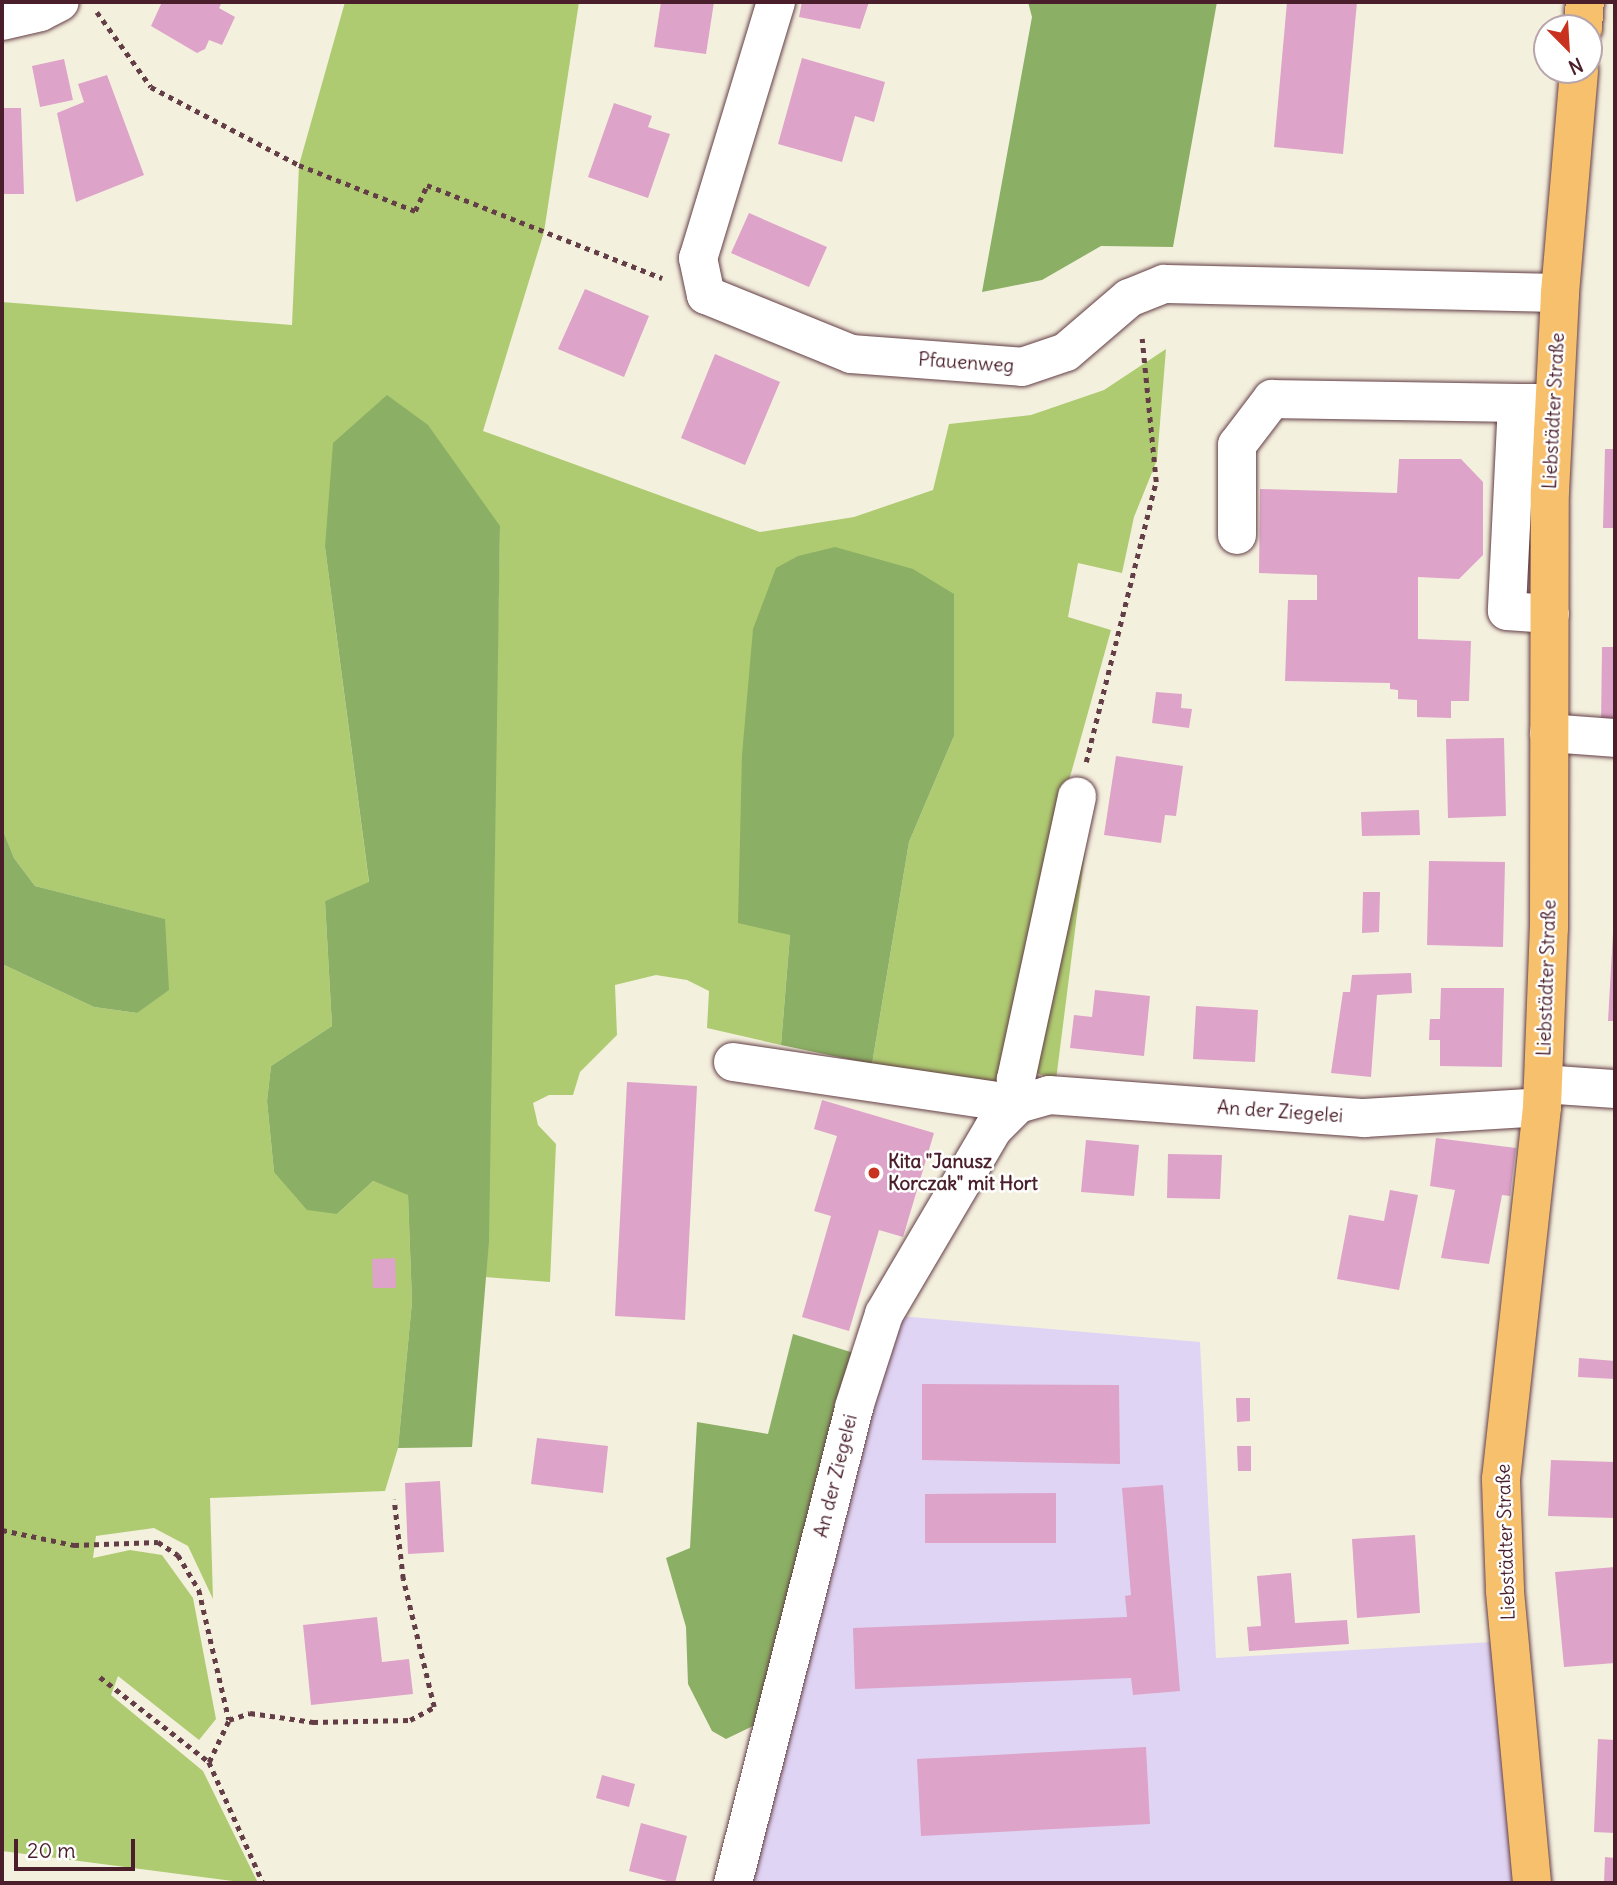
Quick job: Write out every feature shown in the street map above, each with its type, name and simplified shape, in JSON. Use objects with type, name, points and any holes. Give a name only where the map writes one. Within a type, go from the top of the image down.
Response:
[{"type":"main road","name":"Liebstädter Straße","points":[[1532,1883],[1505,1590],[1502,1479],[1543,1095],[1555,402],[1560,293],[1578,84]]},
{"type":"street","points":[[2,21],[40,12],[60,2]]},
{"type":"street","points":[[706,295],[698,258],[776,2]]},
{"type":"street","points":[[1143,289],[1164,284],[1560,293]]},
{"type":"street","name":"Pfauenweg","points":[[706,295],[851,354],[1022,367],[1066,352],[1143,289]]},
{"type":"street","points":[[1237,535],[1237,445],[1272,399],[1555,402]]},
{"type":"street","points":[[1517,403],[1507,611],[1550,614]]},
{"type":"street","points":[[1549,733],[1615,738]]},
{"type":"street","points":[[733,1062],[1018,1104],[1016,1079],[1077,797]]},
{"type":"street","name":"An der Ziegelei","points":[[733,1883],[854,1407],[884,1314],[993,1129],[1018,1104],[1049,1096],[1364,1118],[1543,1095],[1615,1089]]},
{"type":"path","points":[[93,2],[151,87],[299,165],[415,211],[426,185],[706,295]]},
{"type":"path","points":[[1077,797],[1156,482],[1142,349],[1143,289]]},
{"type":"path","points":[[229,1720],[250,1713],[313,1722],[410,1720],[434,1707],[403,1579],[394,1500]]},
{"type":"path","points":[[2,1530],[74,1545],[158,1542],[178,1555],[199,1590],[229,1720],[209,1762]]},
{"type":"path","points":[[100,1677],[209,1762],[263,1883]]},
{"type":"shaded area","points":[[899,1316],[1200,1342],[1216,1658],[1492,1642],[1514,1883],[746,1883]]},
{"type":"green space","points":[[345,2],[579,2],[544,232],[483,431],[760,532],[854,517],[933,490],[949,424],[1031,415],[1104,390],[1166,349],[1157,460],[1134,517],[1122,573],[1078,563],[1068,617],[1111,630],[1070,777],[1007,1080],[993,1086],[872,1064],[909,842],[954,736],[790,935],[781,1045],[707,1028],[709,991],[687,980],[656,975],[615,985],[617,1035],[580,1072],[573,1095],[549,1095],[533,1103],[538,1125],[556,1144],[550,1282],[485,1277],[500,526],[325,547],[369,883],[325,901],[332,1026],[271,1066],[267,1101],[274,1172],[337,1214],[373,1181],[408,1194],[412,1302],[398,1448],[385,1491],[210,1498],[213,1599],[188,1546],[154,1528],[96,1536],[93,1558],[130,1550],[162,1555],[193,1598],[216,1719],[199,1740],[118,1676],[111,1695],[203,1771],[258,1883],[248,1883],[2,1851],[2,964],[94,1007],[137,1013],[164,919],[35,886],[14,858],[2,828],[2,302],[292,325],[299,165]]},
{"type":"green space","points":[[1028,2],[1217,2],[1173,247],[1101,246],[1042,280],[982,292],[1032,17]]},
{"type":"green space","points":[[387,395],[428,425],[500,526],[489,1241],[472,1447],[398,1448],[412,1302],[408,1195],[373,1181],[337,1214],[307,1210],[274,1172],[267,1101],[271,1066],[332,1026],[325,901],[369,882],[325,547],[333,443]]},
{"type":"green space","points":[[835,547],[913,569],[954,594],[954,736],[909,842],[872,1064],[781,1045],[790,935],[738,923],[742,755],[753,629],[776,568],[798,556]]},
{"type":"green space","points":[[2,828],[14,858],[35,886],[165,919],[169,990],[137,1013],[94,1007],[2,964]]},
{"type":"green space","points":[[1086,844],[1056,1080],[1033,1072]]},
{"type":"green space","points":[[793,1334],[857,1354],[755,1725],[726,1739],[712,1731],[688,1684],[686,1627],[666,1558],[690,1548],[697,1422],[768,1434]]},
{"type":"building","points":[[162,2],[222,2],[219,8],[235,17],[222,45],[209,40],[205,49],[197,53],[151,26]]},
{"type":"building","points":[[661,2],[714,2],[706,54],[654,47]]},
{"type":"building","points":[[802,2],[869,2],[860,29],[799,17]]},
{"type":"building","points":[[1287,2],[1357,2],[1343,154],[1274,147]]},
{"type":"building","points":[[802,58],[885,82],[874,122],[855,116],[842,162],[778,144]]},
{"type":"building","points":[[64,59],[73,100],[40,107],[32,66]]},
{"type":"building","points":[[107,75],[144,175],[76,202],[57,113],[84,102],[78,84]]},
{"type":"building","points":[[614,103],[652,116],[648,127],[670,134],[648,198],[588,177]]},
{"type":"building","points":[[2,108],[21,108],[24,194],[2,194]]},
{"type":"building","points":[[749,213],[827,247],[809,287],[731,253]]},
{"type":"building","points":[[585,289],[649,316],[624,377],[558,349]]},
{"type":"building","points":[[715,354],[780,382],[745,465],[681,438]]},
{"type":"building","points":[[1605,449],[1615,449],[1615,528],[1603,528]]},
{"type":"building","points":[[1399,459],[1461,459],[1483,482],[1483,555],[1459,579],[1418,577],[1418,639],[1471,641],[1469,701],[1451,701],[1451,718],[1417,717],[1417,700],[1398,699],[1398,690],[1390,689],[1390,683],[1285,681],[1288,600],[1317,600],[1317,575],[1259,573],[1260,489],[1397,493]]},
{"type":"building","points":[[1602,647],[1615,647],[1615,725],[1601,725]]},
{"type":"building","points":[[1156,692],[1182,694],[1181,708],[1192,709],[1189,728],[1152,723]]},
{"type":"building","points":[[1504,738],[1506,816],[1448,818],[1446,739]]},
{"type":"building","points":[[1116,756],[1183,766],[1176,816],[1165,815],[1161,843],[1104,835]]},
{"type":"building","points":[[1419,810],[1420,835],[1362,836],[1361,812]]},
{"type":"building","points":[[1429,861],[1505,862],[1503,947],[1427,945]]},
{"type":"building","points":[[1363,892],[1380,892],[1379,932],[1362,933]]},
{"type":"building","points":[[1613,933],[1615,1021],[1608,1021]]},
{"type":"building","points":[[1411,973],[1412,993],[1377,995],[1371,1077],[1331,1073],[1343,992],[1350,992],[1352,975]]},
{"type":"building","points":[[1441,988],[1504,988],[1502,1067],[1440,1066],[1440,1040],[1429,1040],[1430,1019],[1440,1019]]},
{"type":"building","points":[[1095,990],[1150,996],[1144,1056],[1070,1048],[1074,1015],[1092,1017]]},
{"type":"building","points":[[1196,1006],[1258,1010],[1255,1062],[1193,1059]]},
{"type":"building","points":[[627,1082],[697,1086],[685,1320],[615,1316]]},
{"type":"building","name":"Kita \"Janusz Korczak\" mit Hort","points":[[822,1100],[934,1133],[903,1237],[879,1230],[849,1331],[802,1317],[831,1216],[814,1211],[837,1136],[814,1129]]},
{"type":"building","points":[[1436,1138],[1516,1148],[1510,1196],[1502,1195],[1489,1264],[1441,1258],[1455,1190],[1430,1186]]},
{"type":"building","points":[[1086,1140],[1139,1145],[1134,1196],[1081,1192]]},
{"type":"building","points":[[1168,1154],[1222,1155],[1220,1199],[1167,1198]]},
{"type":"building","points":[[1390,1190],[1418,1195],[1399,1290],[1337,1279],[1349,1215],[1384,1221]]},
{"type":"building","points":[[395,1258],[396,1288],[373,1288],[372,1259]]},
{"type":"building","points":[[1579,1358],[1615,1361],[1615,1379],[1578,1377]]},
{"type":"building","points":[[922,1384],[1119,1385],[1120,1464],[922,1460]]},
{"type":"building","points":[[1236,1398],[1250,1398],[1250,1421],[1237,1422]]},
{"type":"building","points":[[537,1438],[608,1446],[603,1493],[531,1484]]},
{"type":"building","points":[[1237,1446],[1251,1446],[1251,1471],[1238,1471]]},
{"type":"building","points":[[1551,1460],[1615,1462],[1615,1518],[1548,1516]]},
{"type":"building","points":[[440,1481],[444,1552],[408,1554],[405,1483]]},
{"type":"building","points":[[1163,1485],[1180,1691],[1133,1695],[1131,1678],[855,1689],[853,1628],[1127,1617],[1125,1596],[1131,1595],[1122,1488]]},
{"type":"building","points":[[1056,1493],[1056,1543],[925,1543],[925,1494]]},
{"type":"building","points":[[1415,1535],[1420,1613],[1357,1618],[1352,1539]]},
{"type":"building","points":[[1615,1567],[1615,1663],[1564,1667],[1555,1572]]},
{"type":"building","points":[[1291,1573],[1295,1623],[1347,1620],[1349,1644],[1249,1651],[1247,1627],[1261,1626],[1257,1576]]},
{"type":"building","points":[[377,1617],[382,1662],[409,1659],[413,1694],[311,1705],[303,1625]]},
{"type":"building","points":[[1598,1739],[1615,1740],[1615,1833],[1594,1832]]},
{"type":"building","points":[[1146,1747],[1150,1824],[921,1836],[917,1759]]},
{"type":"building","points":[[602,1775],[635,1784],[629,1807],[596,1798]]},
{"type":"building","points":[[641,1823],[687,1836],[675,1883],[629,1871]]},
{"type":"building","points":[[1605,1857],[1615,1858],[1615,1883],[1604,1883]]},
{"type":"place","name":"Kita \"Janusz Korczak\" mit Hort","points":[[874,1173]]}]
